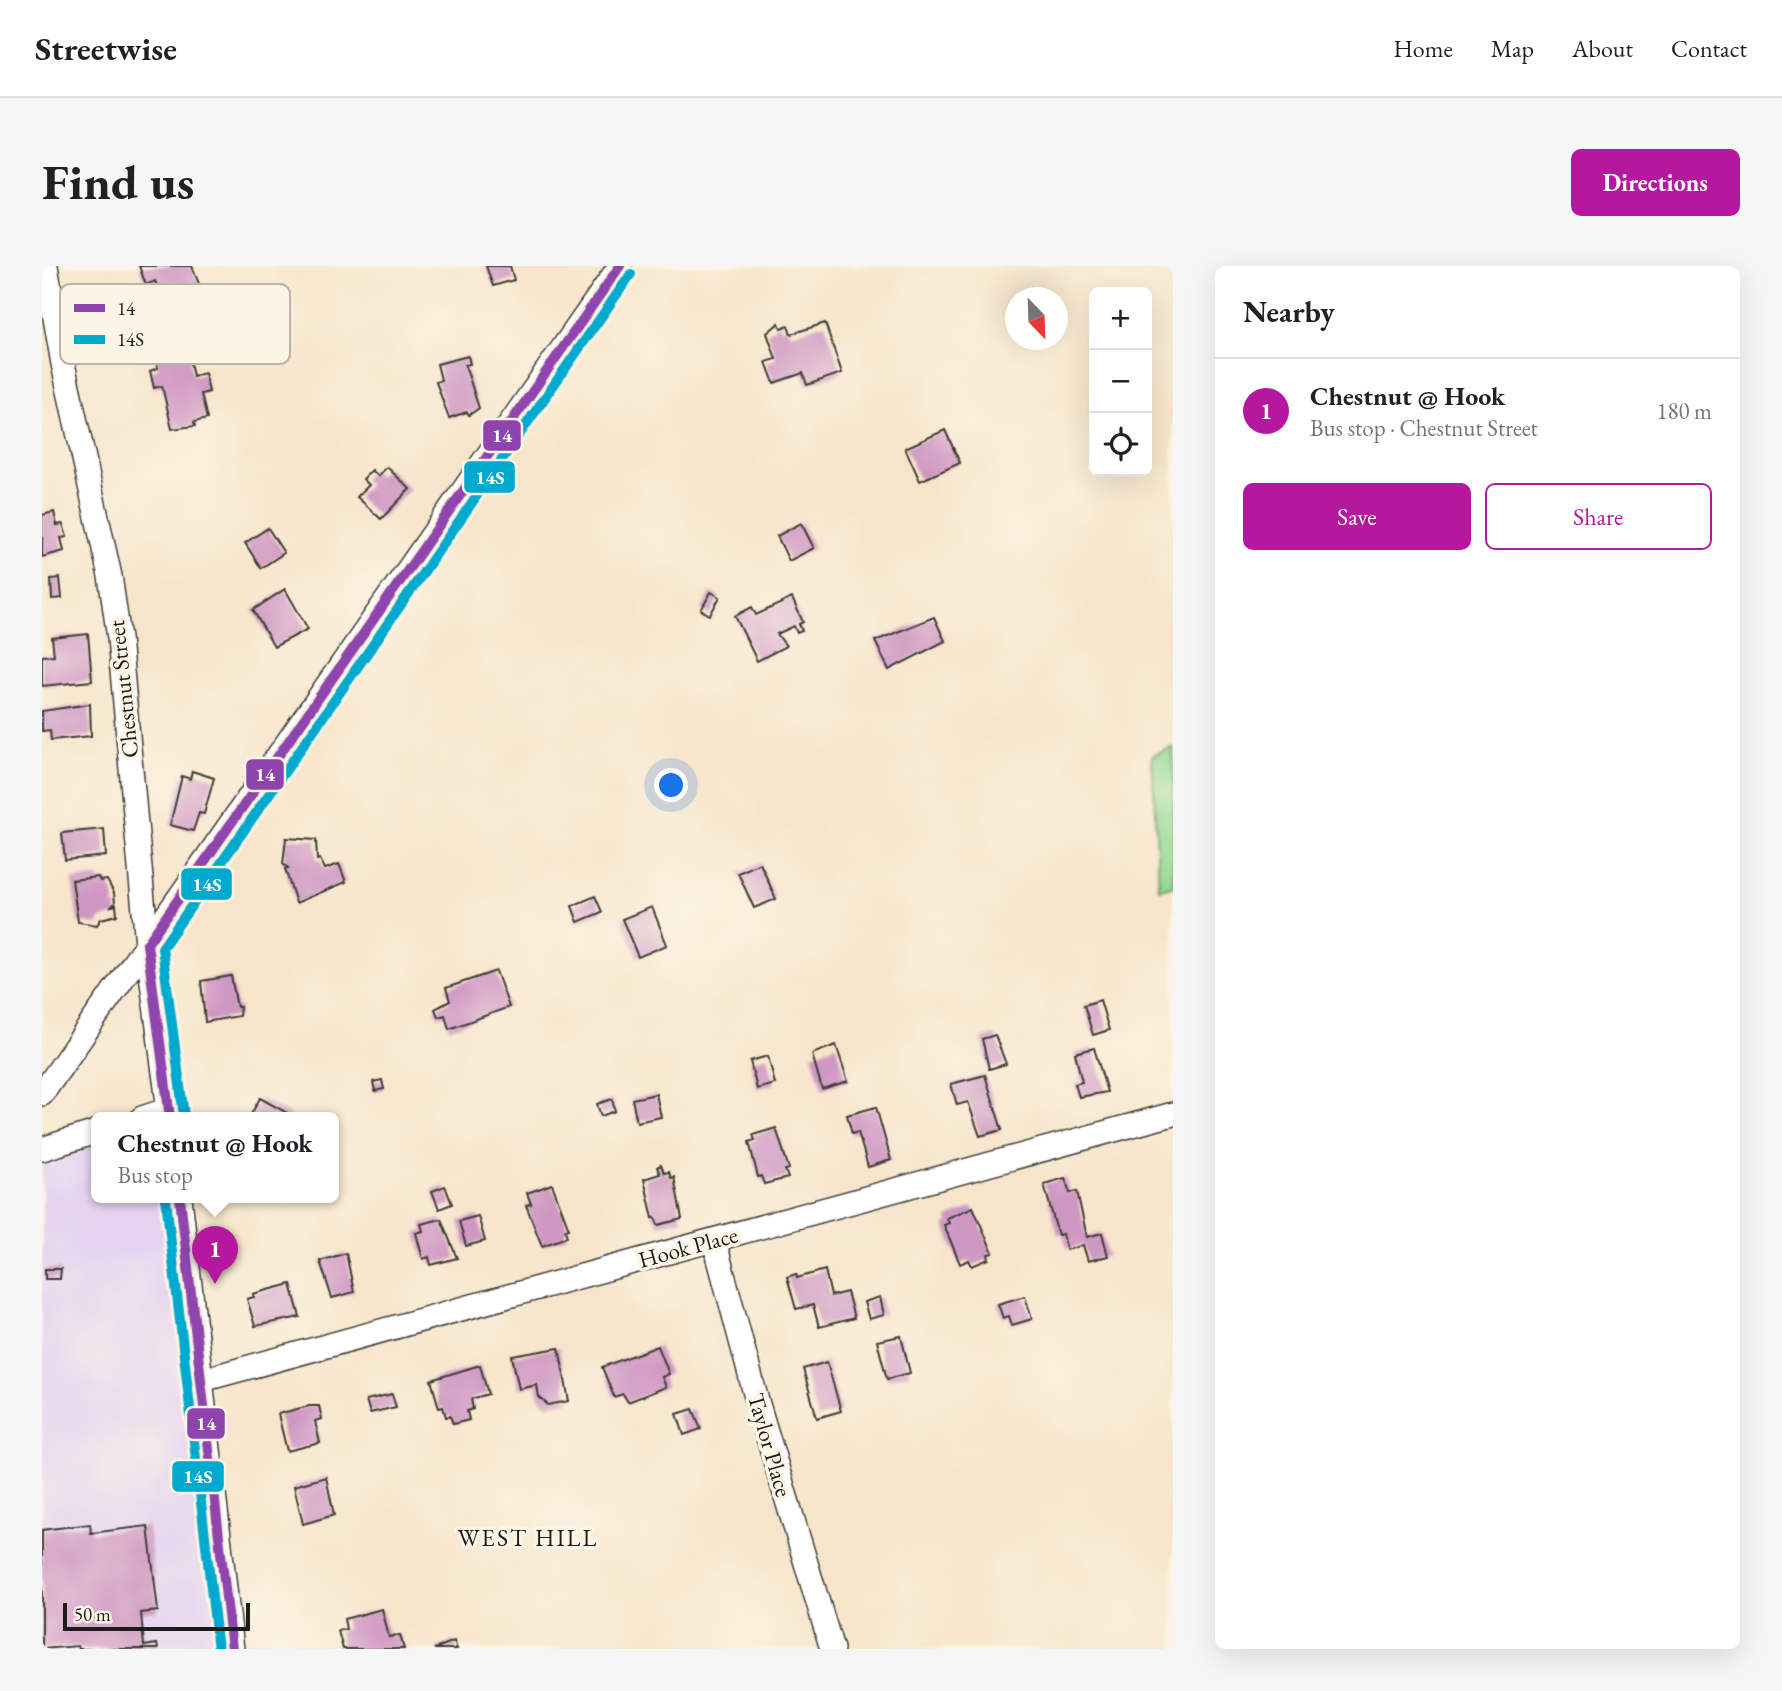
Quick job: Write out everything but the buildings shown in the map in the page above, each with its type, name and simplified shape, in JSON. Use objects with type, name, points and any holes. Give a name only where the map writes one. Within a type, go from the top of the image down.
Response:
[{"type":"street","name":"Chestnut Street","points":[[46,266],[60,347]]},
{"type":"street","points":[[42,1094],[620,266]]},
{"type":"street","name":"Chestnut Street","points":[[63,364],[112,588],[147,944],[170,1112]]},
{"type":"street","name":"Hook Place","points":[[202,1380],[1173,1114]]},
{"type":"street","points":[[42,1149],[91,1134]]},
{"type":"street","points":[[181,1203],[232,1649]]},
{"type":"street","name":"Taylor Place","points":[[714,1240],[757,1401],[832,1649]]},
{"type":"shaded area","points":[[91,1139],[91,1203],[172,1203],[222,1649],[42,1649],[42,1152]]},
{"type":"green space","points":[[1173,747],[1173,886],[1159,889],[1152,756]]},
{"type":"transit line","name":"14","points":[[147,944],[620,266]]},
{"type":"transit line","name":"14S","points":[[183,1112],[162,948],[631,274]]},
{"type":"transit line","name":"14","points":[[147,944],[169,1112]]},
{"type":"transit line","name":"14S","points":[[166,1203],[218,1649]]},
{"type":"transit line","name":"14","points":[[181,1203],[232,1649]]},
{"type":"place","name":"Chestnut @ Hook","points":[[215,1284]]},
{"type":"district","name":"WEST HILL","points":[[528,1537]]}]
